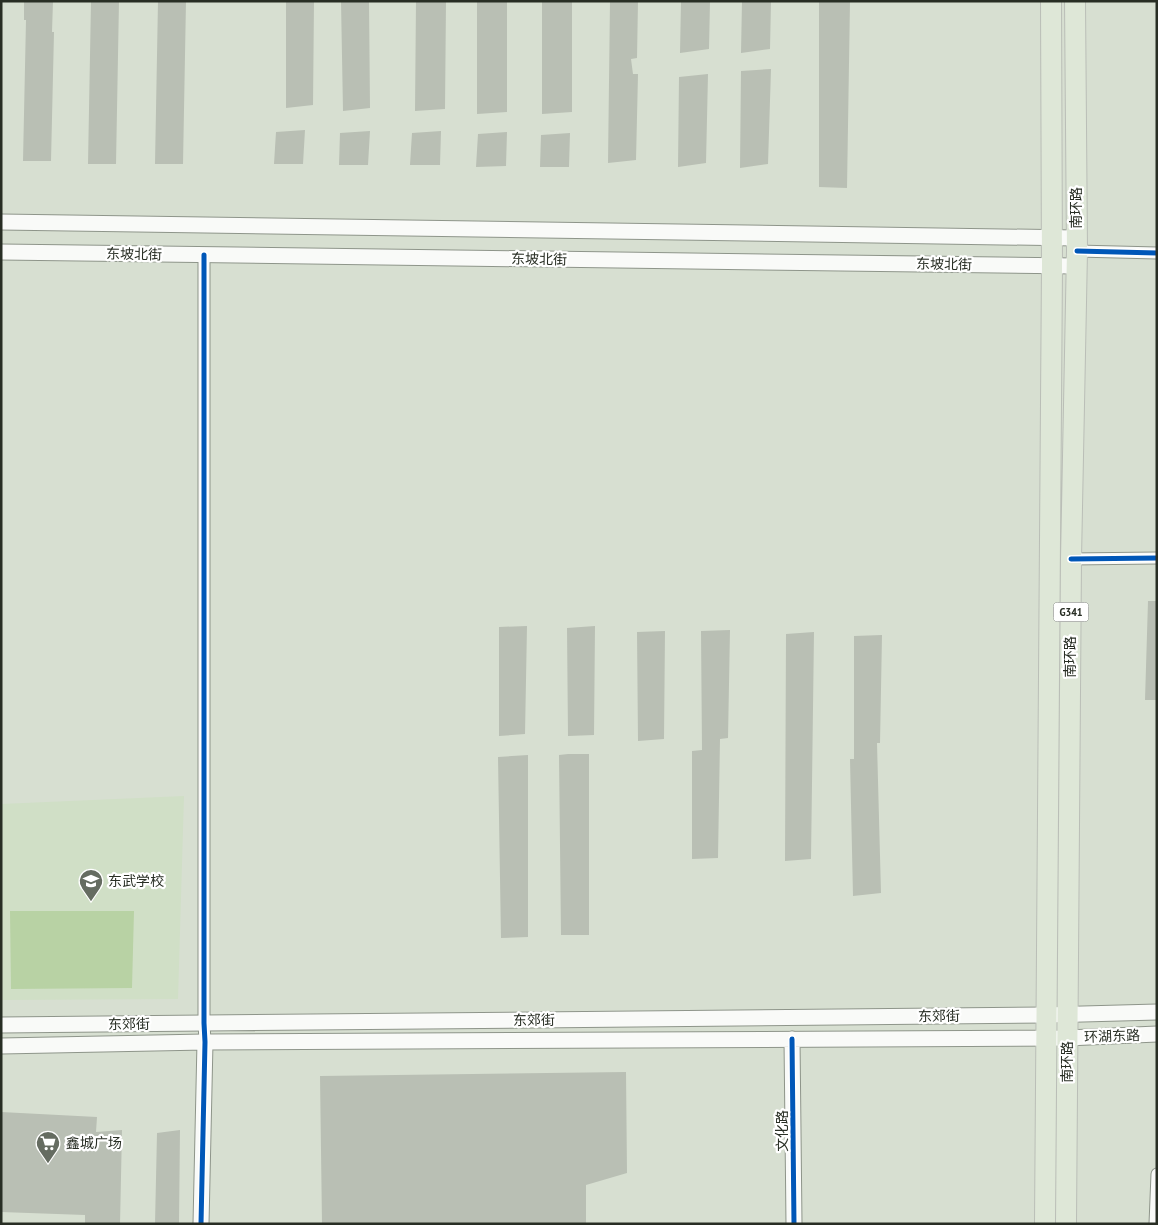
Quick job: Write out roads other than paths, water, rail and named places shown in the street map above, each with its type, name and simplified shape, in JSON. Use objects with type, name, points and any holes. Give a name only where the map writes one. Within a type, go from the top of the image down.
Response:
[{"type":"highway","name":"南环路","points":[[1045,1224],[1052,266],[1051,1]]},
{"type":"highway","name":"南环路","points":[[1066,1224],[1071,559],[1076,252],[1074,1]]},
{"type":"main road","name":"东坡北街","points":[[1,222],[1051,237],[1076,252],[1052,266],[1,252]]},
{"type":"main road","name":"环湖东路","points":[[1068,1014],[1157,1012]]},
{"type":"main road","name":"东郊街","points":[[1,1025],[1068,1014]]},
{"type":"main road","name":"环湖东路","points":[[1067,1038],[1157,1034]]},
{"type":"main road","name":"东郊街","points":[[1,1046],[205,1042],[1067,1038]]},
{"type":"main road","name":"文化路","points":[[792,1039],[794,1224]]},
{"type":"main road","points":[[201,1224],[205,1042]]},
{"type":"street","points":[[1076,252],[1157,253]]},
{"type":"street","points":[[204,255],[205,1042]]},
{"type":"street","points":[[1071,559],[1157,558]]},
{"type":"street","points":[[1155,1224],[1157,1174]]},
{"type":"place","name":"东武学校","points":[[91,902]]},
{"type":"place","name":"鑫城广场","points":[[48,1164]]}]
